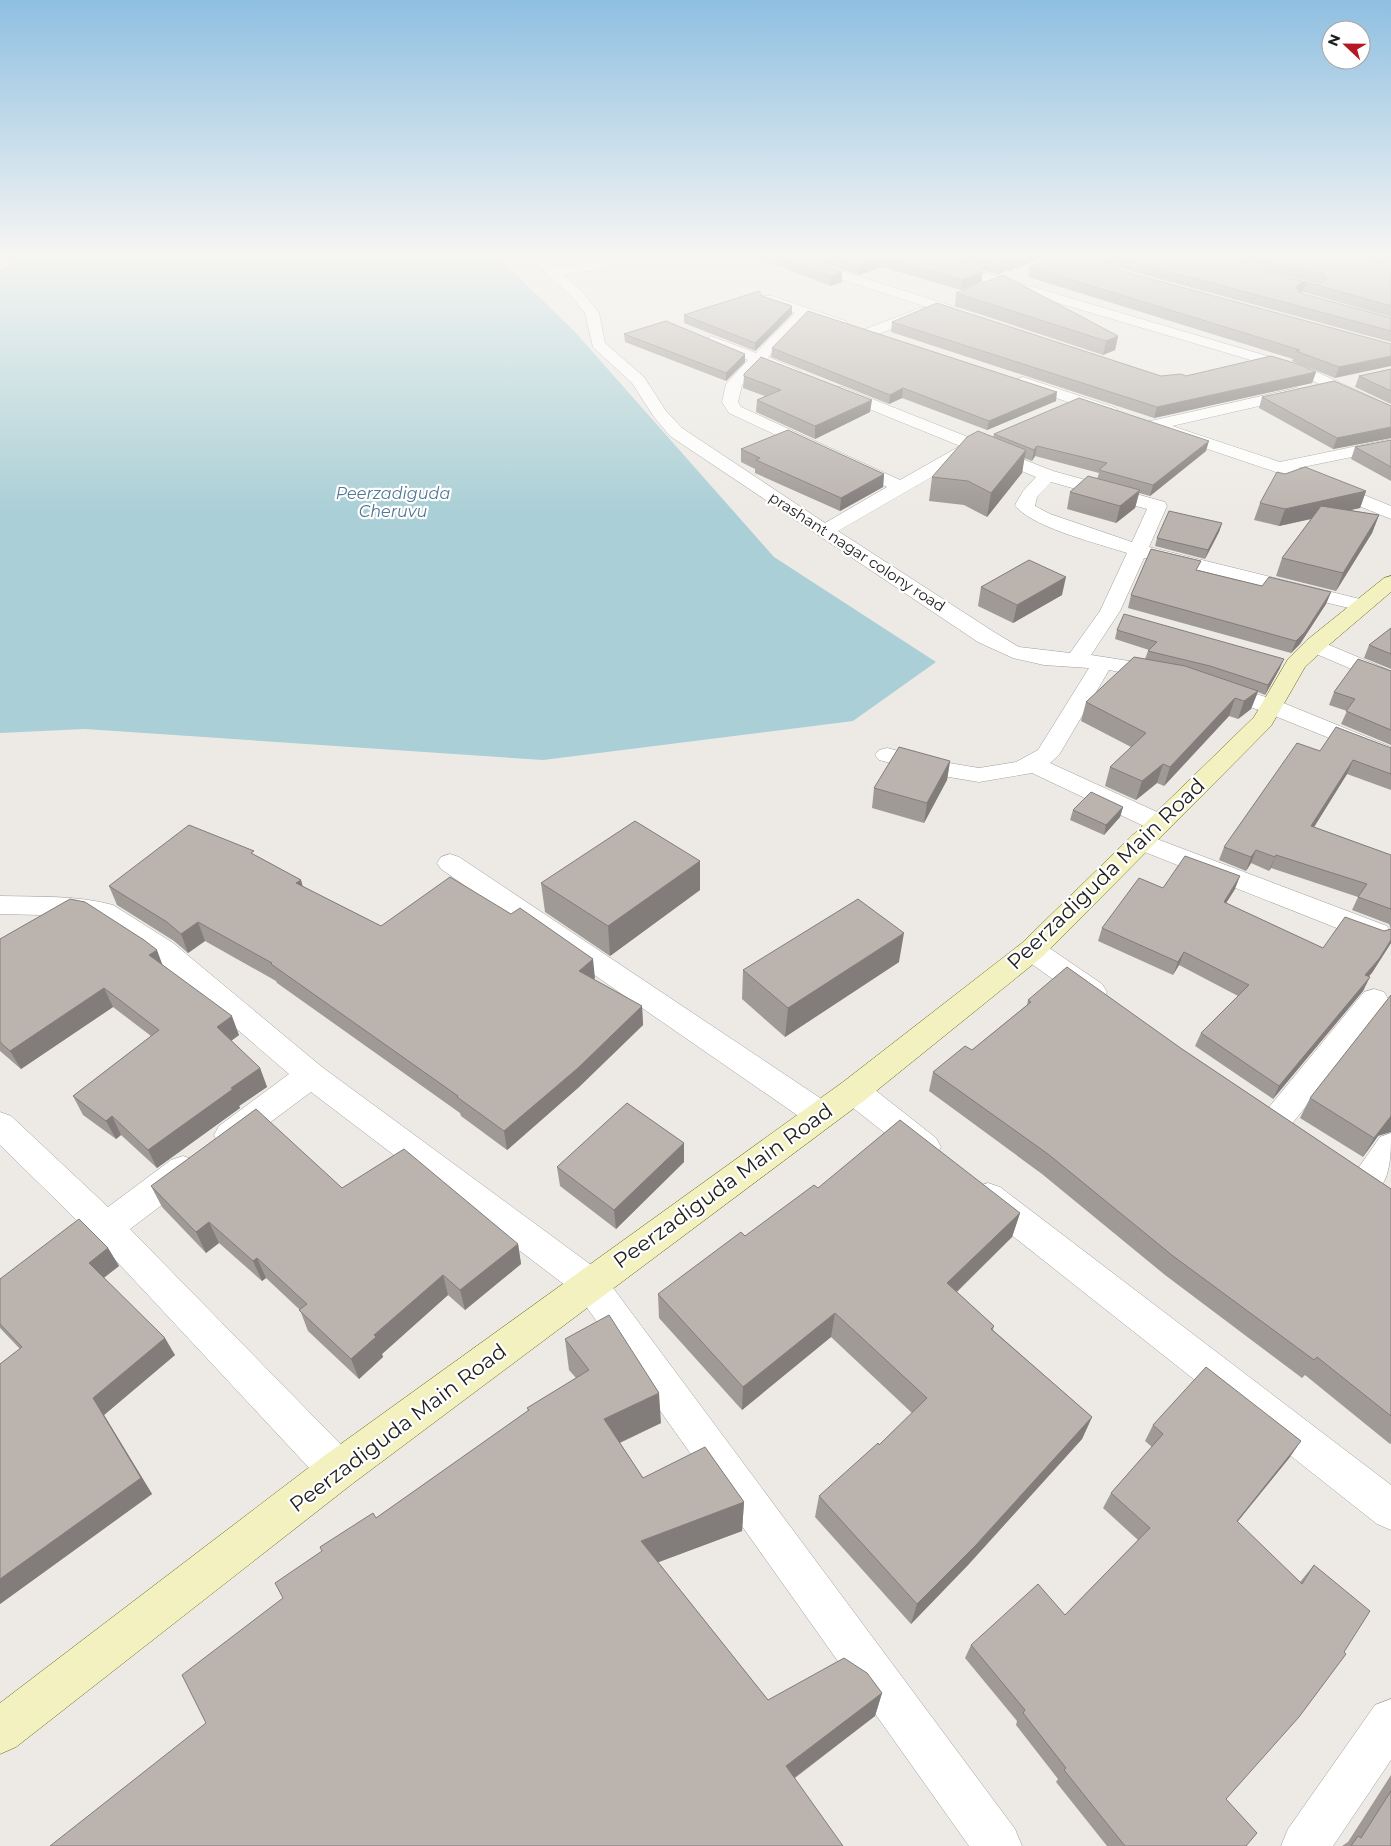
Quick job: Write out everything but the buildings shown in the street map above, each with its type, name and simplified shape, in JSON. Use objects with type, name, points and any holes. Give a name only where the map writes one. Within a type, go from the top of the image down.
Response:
[{"type":"street","name":"prashant nagar colony road","points":[[597,341],[598,344],[638,380],[660,414],[676,432],[986,637],[1013,652],[1044,658],[1104,662],[1176,675]]},
{"type":"street","points":[[713,341],[1047,475],[1158,506],[1137,550],[1120,613],[1076,660]]},
{"type":"street","points":[[775,341],[734,384],[730,402],[734,410],[901,486]]},
{"type":"street","points":[[1204,341],[1295,368],[1334,384],[1391,412]]},
{"type":"street","points":[[1155,425],[1363,378]]},
{"type":"street","points":[[1011,379],[1279,467],[1391,513]]},
{"type":"street","points":[[1051,411],[1077,400]]},
{"type":"street","points":[[824,531],[974,445],[999,434]]},
{"type":"street","points":[[1279,467],[1391,444]]},
{"type":"street","points":[[1047,475],[1024,505],[1028,510],[1043,518],[1137,550],[1361,605]]},
{"type":"street","name":"Peerzadiguda Main Road","points":[[0,1731],[338,1470],[854,1091],[1032,950],[1263,721],[1273,707],[1296,656],[1361,605],[1390,585]]},
{"type":"street","points":[[1296,656],[1391,679]]},
{"type":"street","points":[[887,755],[937,768],[979,775],[1022,769],[1047,755],[1104,662]]},
{"type":"street","points":[[1203,683],[1273,707],[1391,756]]},
{"type":"street","points":[[1031,764],[1150,832],[1378,933]]},
{"type":"street","points":[[450,863],[820,1115]]},
{"type":"street","points":[[0,905],[82,907],[103,912],[163,950],[311,1075],[590,1284],[998,1846]]},
{"type":"street","points":[[1032,950],[1113,1007]]},
{"type":"street","points":[[1276,1121],[1374,1000]]},
{"type":"street","points":[[106,1226],[311,1075]]},
{"type":"street","points":[[854,1091],[1391,1510]]},
{"type":"street","points":[[1252,1104],[1301,1137]]},
{"type":"street","points":[[0,1125],[106,1226],[338,1470]]},
{"type":"street","points":[[1367,1180],[1391,1146]]},
{"type":"street","points":[[1305,1846],[1388,1733]]},
{"type":"water","name":"Peerzadiguda Cheruvu","points":[[0,341],[583,341],[774,557],[936,662],[853,721],[543,760],[85,729],[0,733]]}]
